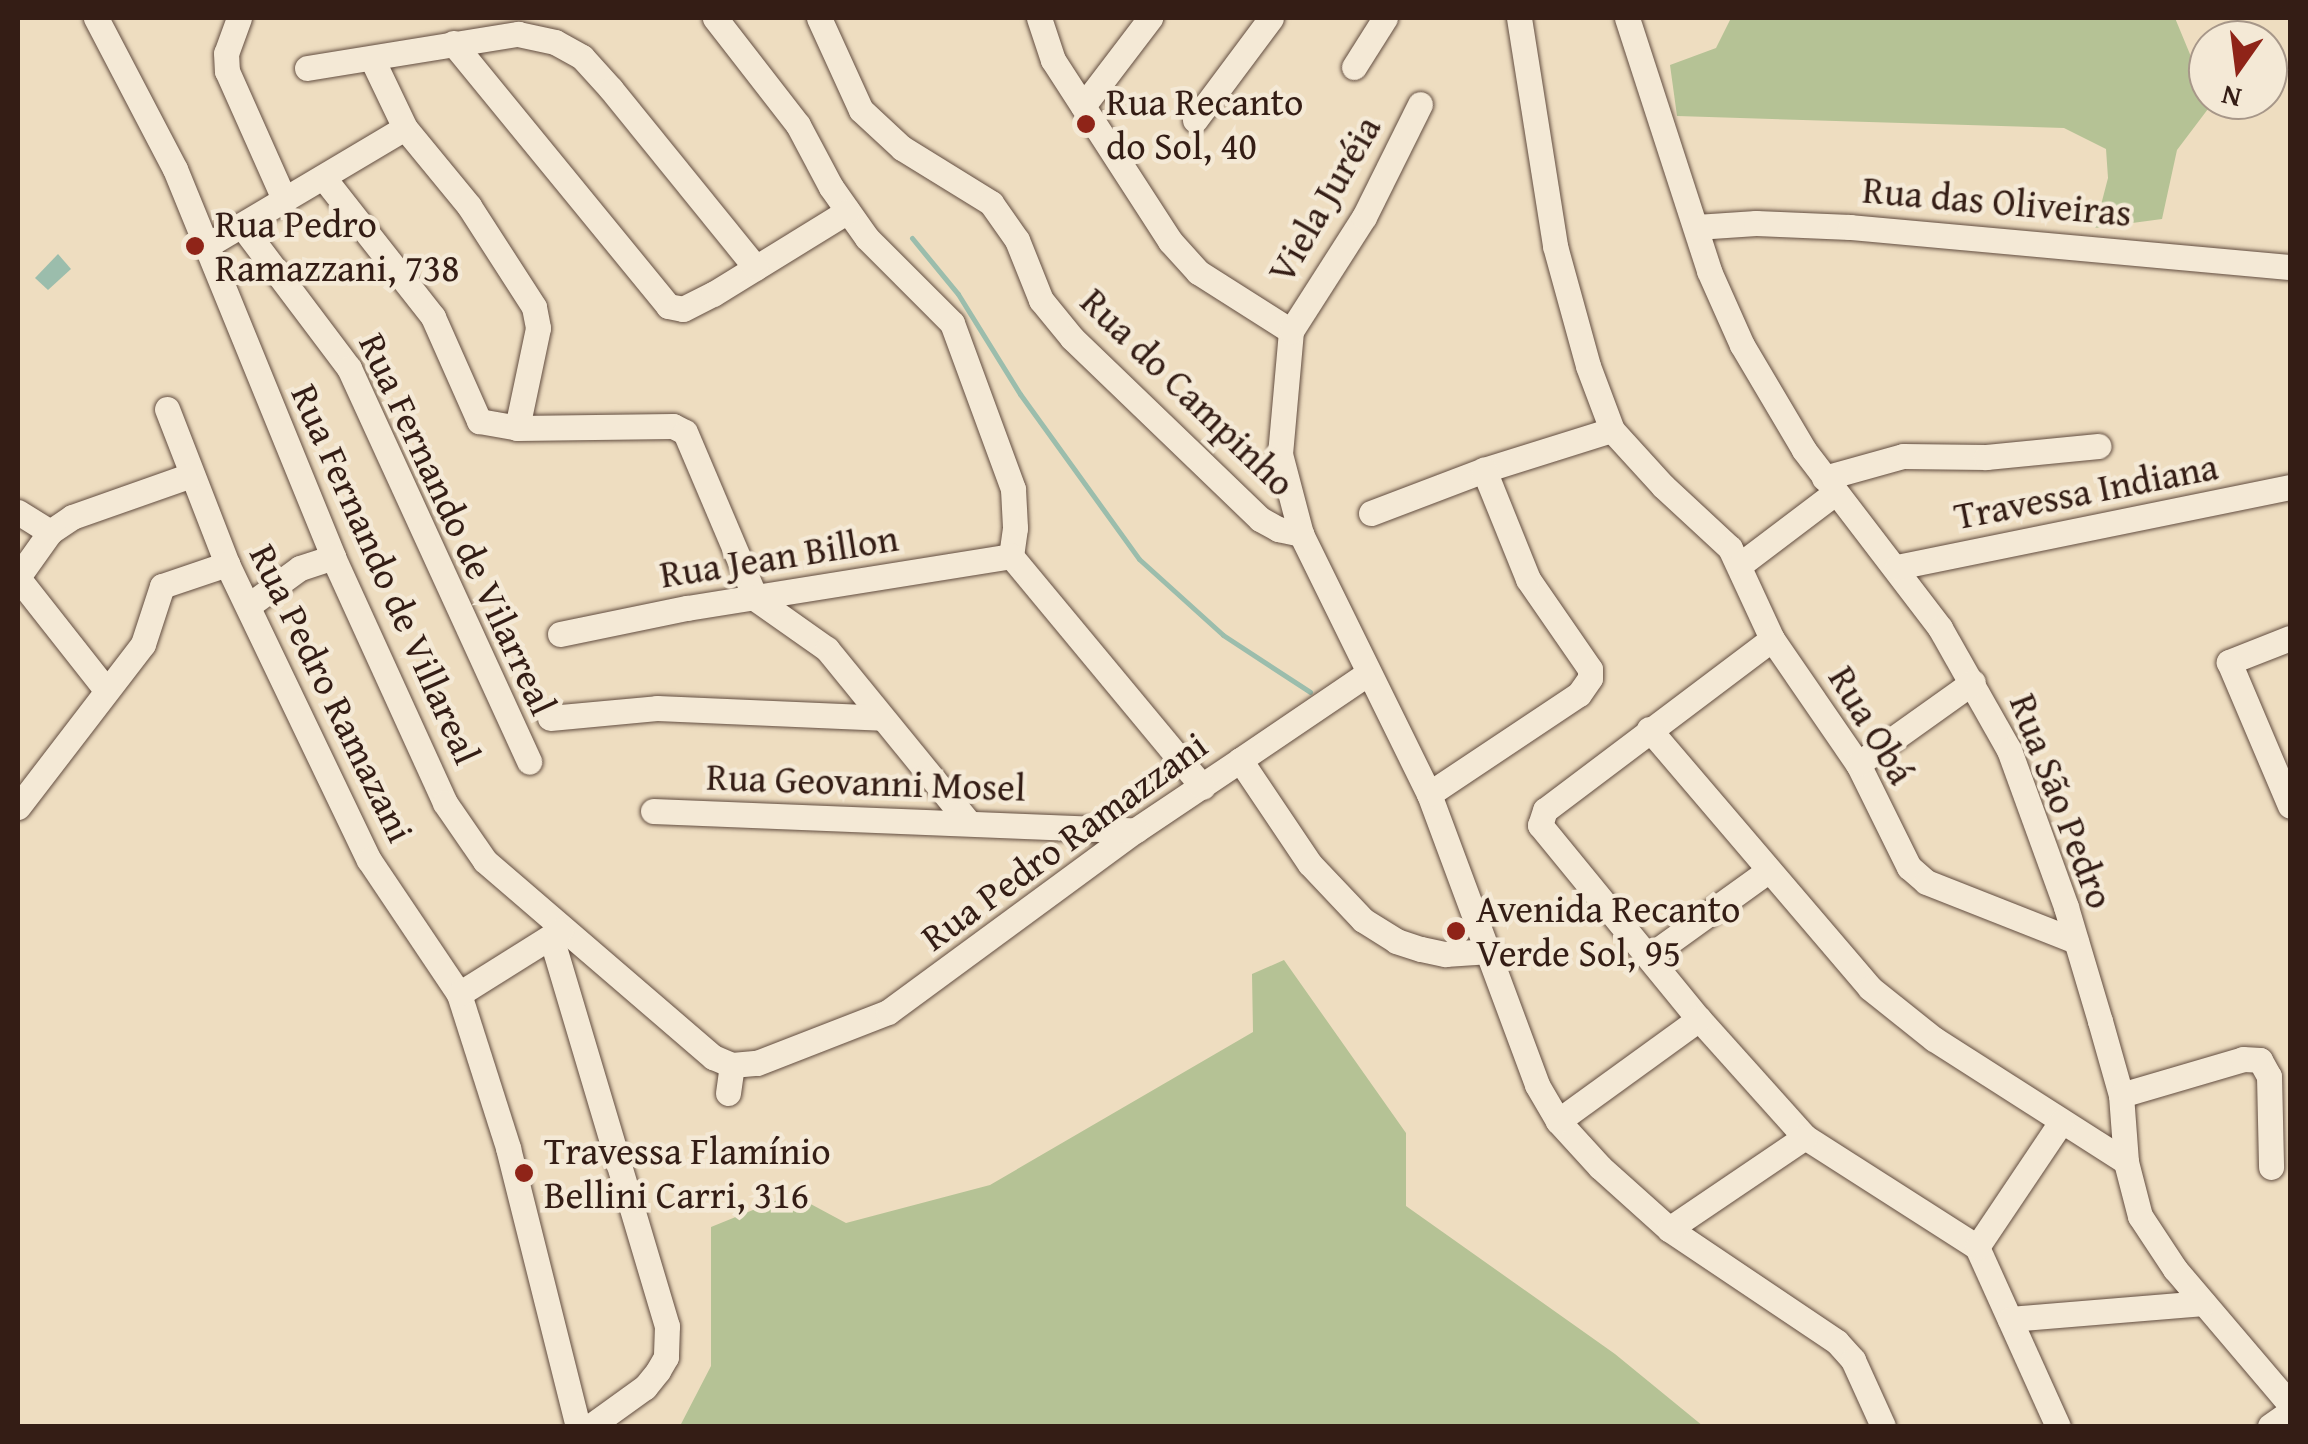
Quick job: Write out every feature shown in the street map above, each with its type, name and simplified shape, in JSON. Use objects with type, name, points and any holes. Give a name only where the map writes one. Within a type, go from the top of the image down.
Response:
[{"type":"street","name":"Rua Fernando de Villareal","points":[[96,18],[174,169],[333,557],[445,804],[466,837],[556,933],[696,1046],[732,1065]]},
{"type":"street","points":[[239,18],[226,52],[227,71],[285,201]]},
{"type":"street","points":[[715,18],[798,125],[868,238],[936,303],[963,346],[1013,488],[1015,528],[1011,556],[1203,787]]},
{"type":"street","name":"Rua do Campinho","points":[[819,18],[846,86],[876,128],[990,203],[1018,240],[1041,300],[1072,338],[1260,519],[1278,530],[1301,534]]},
{"type":"street","points":[[1039,18],[1053,60],[1170,241],[1188,262],[1291,330],[1280,454],[1301,534],[1429,794],[1537,1085],[1558,1120],[1600,1167],[1669,1228],[1838,1342],[1853,1360],[1884,1426]]},
{"type":"street","points":[[1084,106],[1150,18]]},
{"type":"street","points":[[1195,120],[1271,18]]},
{"type":"street","points":[[1354,67],[1385,18]]},
{"type":"street","points":[[1519,18],[1555,246],[1588,366],[1612,430],[1741,564],[1829,486],[1903,456],[1986,456],[2098,446]]},
{"type":"street","name":"Rua São Pedro","points":[[1627,18],[1696,227],[1742,345],[1829,486],[1897,567],[1972,682],[2009,750],[2076,941],[2121,1095],[2126,1162],[2140,1216],[2202,1303],[2290,1404]]},
{"type":"street","points":[[308,68],[518,34],[555,42],[582,57],[756,268]]},
{"type":"street","points":[[452,42],[668,306],[683,308],[848,211]]},
{"type":"street","points":[[372,59],[405,128],[469,206],[534,308],[538,328],[517,428]]},
{"type":"street","name":"Viela Juréia","points":[[1291,330],[1364,217],[1420,104]]},
{"type":"street","points":[[206,246],[405,128]]},
{"type":"street","points":[[323,177],[433,317],[454,356],[472,413],[490,426],[680,428],[692,441],[756,599],[827,649],[968,822]]},
{"type":"street","name":"Rua das Oliveiras","points":[[1696,227],[1756,223],[1834,226],[2190,254],[2290,267]]},
{"type":"street","name":"Rua Fernando de Vilarreal","points":[[242,226],[349,368],[529,762]]},
{"type":"street","name":"Rua Pedro Ramazani","points":[[168,409],[227,564],[369,860],[460,994],[508,1148],[578,1426]]},
{"type":"street","points":[[1371,513],[1484,470],[1612,430]]},
{"type":"street","points":[[1429,794],[1580,694],[1590,678],[1590,669],[1528,579],[1484,470]]},
{"type":"street","points":[[106,690],[18,578],[50,532],[91,508],[191,475]]},
{"type":"street","name":"Travessa Indiana","points":[[1897,567],[2290,487]]},
{"type":"street","points":[[18,512],[50,532]]},
{"type":"street","name":"Rua Jean Billon","points":[[560,634],[1011,556]]},
{"type":"street","points":[[248,606],[300,568],[333,557]]},
{"type":"street","points":[[18,806],[149,634],[162,586],[227,564]]},
{"type":"street","name":"Rua Obá","points":[[1741,564],[1772,640],[1858,764],[1909,866],[1926,882],[2076,941]]},
{"type":"street","points":[[2290,638],[2229,662],[2290,806]]},
{"type":"street","points":[[1772,640],[1648,729],[1545,810],[1542,830],[1651,956],[1698,1018],[1805,1137],[1977,1247],[2058,1426]]},
{"type":"street","points":[[1240,760],[1367,674]]},
{"type":"street","points":[[1858,764],[1972,682]]},
{"type":"street","points":[[550,718],[657,708],[882,718]]},
{"type":"street","points":[[1648,729],[1870,988],[1934,1039],[2126,1162]]},
{"type":"street","name":"Rua Pedro Ramazzani","points":[[732,1065],[757,1064],[888,1012],[1136,830],[1240,760],[1310,864],[1363,920],[1396,941],[1433,952],[1471,955],[1490,950]]},
{"type":"street","name":"Rua Geovanni Mosel","points":[[653,811],[1136,830]]},
{"type":"street","points":[[1651,956],[1768,871]]},
{"type":"street","points":[[460,994],[556,933],[667,1326],[666,1357],[658,1371],[645,1387],[591,1426]]},
{"type":"street","points":[[1558,1120],[1698,1018]]},
{"type":"street","points":[[2121,1095],[2243,1059],[2260,1060],[2269,1076],[2271,1167]]},
{"type":"street","points":[[728,1093],[732,1065]]},
{"type":"street","points":[[1977,1247],[2061,1122]]},
{"type":"street","points":[[1669,1228],[1805,1137]]},
{"type":"street","points":[[2010,1319],[2202,1303]]},
{"type":"street","points":[[2270,1426],[2290,1412]]},
{"type":"shaded area","points":[[1731,18],[2175,18],[2188,49],[2188,120],[2200,120],[2177,150],[2162,219],[2095,228],[2108,178],[2106,149],[2064,128],[1677,116],[1670,65],[1716,48]]},
{"type":"shaded area","points":[[58,254],[71,269],[48,290],[35,278]]},
{"type":"shaded area","points":[[1284,960],[1406,1133],[1406,1206],[1615,1354],[1703,1426],[680,1426],[711,1366],[711,1227],[792,1194],[846,1223],[990,1185],[1253,1032],[1252,974]]},
{"type":"waterway","points":[[912,238],[958,294],[1020,394],[1139,559],[1223,635],[1310,692]]},
{"type":"place","name":"Rua Recanto do Sol, 40","points":[[1086,124]]},
{"type":"place","name":"Rua Pedro Ramazzani, 738","points":[[195,246]]},
{"type":"place","name":"Avenida Recanto Verde Sol, 95","points":[[1456,931]]},
{"type":"place","name":"Travessa Flamínio Bellini Carri, 316","points":[[524,1173]]}]
